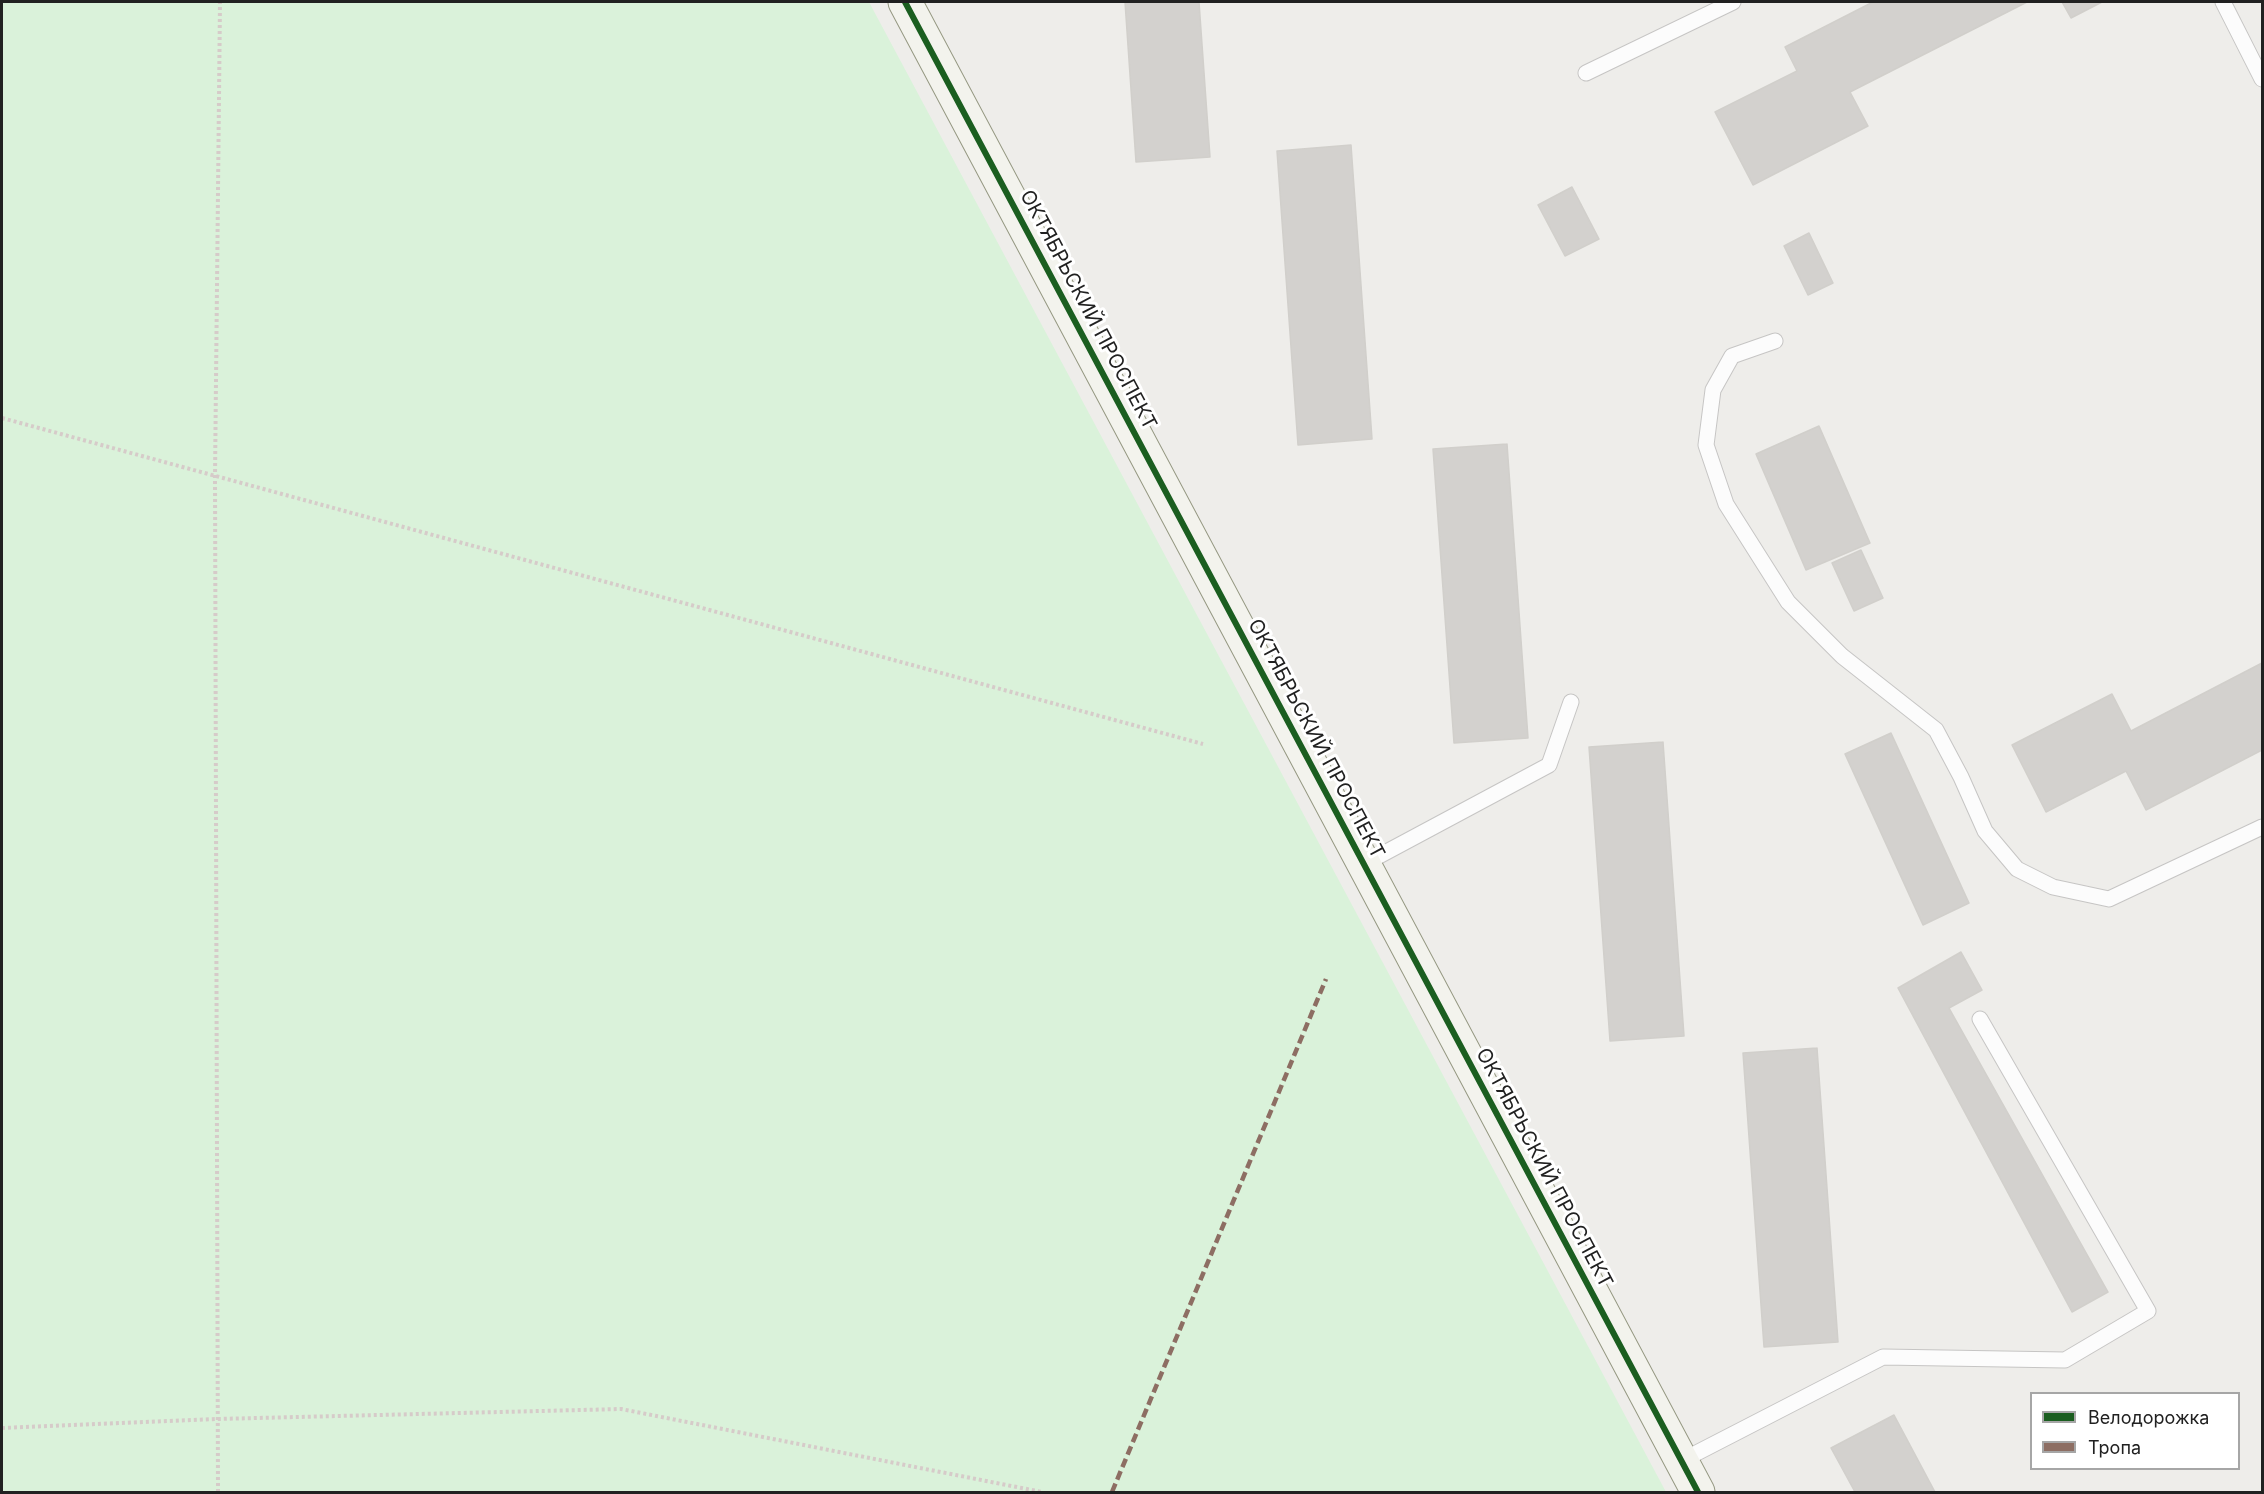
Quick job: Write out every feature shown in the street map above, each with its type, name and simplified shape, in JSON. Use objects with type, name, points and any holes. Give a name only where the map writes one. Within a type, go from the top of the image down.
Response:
[{"type":"street","name":"ОКТЯБРЬСКИЙ ПРОСПЕКТ","points":[[905,2],[1698,1492]]},
{"type":"lane","points":[[1586,73],[1733,2]]},
{"type":"lane","points":[[2223,2],[2262,79]]},
{"type":"lane","points":[[1775,341],[1732,357],[1713,390],[1706,445],[1726,504],[1788,602],[1842,656],[1936,730],[1961,777],[1985,831],[2017,868],[2053,886],[2109,898],[2262,827]]},
{"type":"lane","points":[[1364,864],[1549,765],[1572,702]]},
{"type":"lane","points":[[1681,1461],[1883,1358],[2065,1360],[2148,1311],[1980,1019]]},
{"type":"path","points":[[218,1492],[215,476],[220,2]]},
{"type":"path","points":[[2,418],[1203,744]]},
{"type":"path","points":[[2,1428],[217,1419],[621,1409],[1042,1492]]},
{"type":"green space","points":[[2,2],[869,2],[1666,1492],[2,1492]]},
{"type":"building","points":[[1125,2],[1199,2],[1210,157],[1136,162]]},
{"type":"building","points":[[1873,2],[2027,2],[1850,92],[1868,126],[1753,185],[1715,112],[1797,71],[1785,47]]},
{"type":"building","points":[[2062,2],[2102,2],[2071,18]]},
{"type":"building","points":[[1351,145],[1372,439],[1298,445],[1277,151]]},
{"type":"building","points":[[1572,187],[1599,239],[1565,256],[1538,205]]},
{"type":"building","points":[[1809,233],[1833,283],[1808,295],[1784,246]]},
{"type":"building","points":[[1819,426],[1870,543],[1806,570],[1756,454]]},
{"type":"building","points":[[1507,444],[1528,738],[1454,743],[1433,449]]},
{"type":"building","points":[[1861,550],[1883,598],[1854,611],[1832,563]]},
{"type":"building","points":[[2262,663],[2262,750],[2146,810],[2126,771],[2046,812],[2012,745],[2112,694],[2131,731]]},
{"type":"building","points":[[1891,733],[1969,903],[1923,925],[1845,754]]},
{"type":"building","points":[[1663,742],[1684,1036],[1610,1041],[1589,747]]},
{"type":"building","points":[[1961,952],[1982,990],[1949,1008],[2108,1292],[2072,1312],[1898,988]]},
{"type":"building","points":[[1817,1048],[1838,1342],[1764,1347],[1743,1053]]},
{"type":"building","points":[[1894,1415],[1935,1492],[1855,1492],[1831,1448]]},
{"type":"marked path","points":[[1112,1492],[1326,979]]},
{"type":"cycle path","points":[[905,2],[1698,1492]]}]
